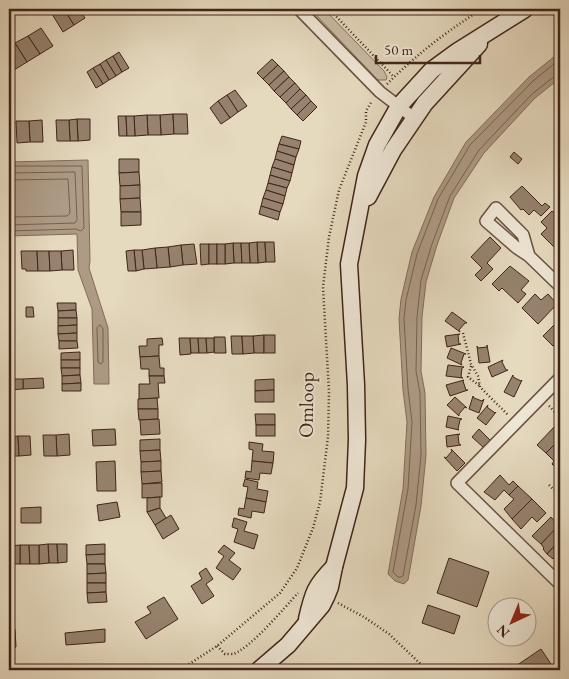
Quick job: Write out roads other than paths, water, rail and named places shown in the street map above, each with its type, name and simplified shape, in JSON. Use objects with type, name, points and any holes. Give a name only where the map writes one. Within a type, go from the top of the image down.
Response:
[{"type":"main road","points":[[259,670],[288,646],[306,624],[311,600],[319,582],[334,567],[355,488],[356,394],[349,264],[361,210],[366,176],[377,145],[398,106],[432,70],[458,51],[525,9]]},
{"type":"main road","points":[[361,210],[393,150],[414,118],[446,78],[489,33]]},
{"type":"street","points":[[299,9],[380,92],[414,118]]},
{"type":"street","points":[[529,256],[560,286]]},
{"type":"street","points":[[560,378],[457,483],[560,584]]},
{"type":"water","points":[[560,52],[560,78],[535,98],[484,153],[454,198],[426,282],[422,317],[421,371],[425,393],[426,455],[421,506],[408,580],[404,584],[395,581],[388,574],[403,489],[407,422],[403,390],[399,319],[401,299],[412,252],[434,197],[466,142],[529,77]]},
{"type":"water","points":[[88,160],[89,268],[108,328],[109,384],[94,384],[92,309],[78,270],[77,234],[9,236],[9,162]]}]
